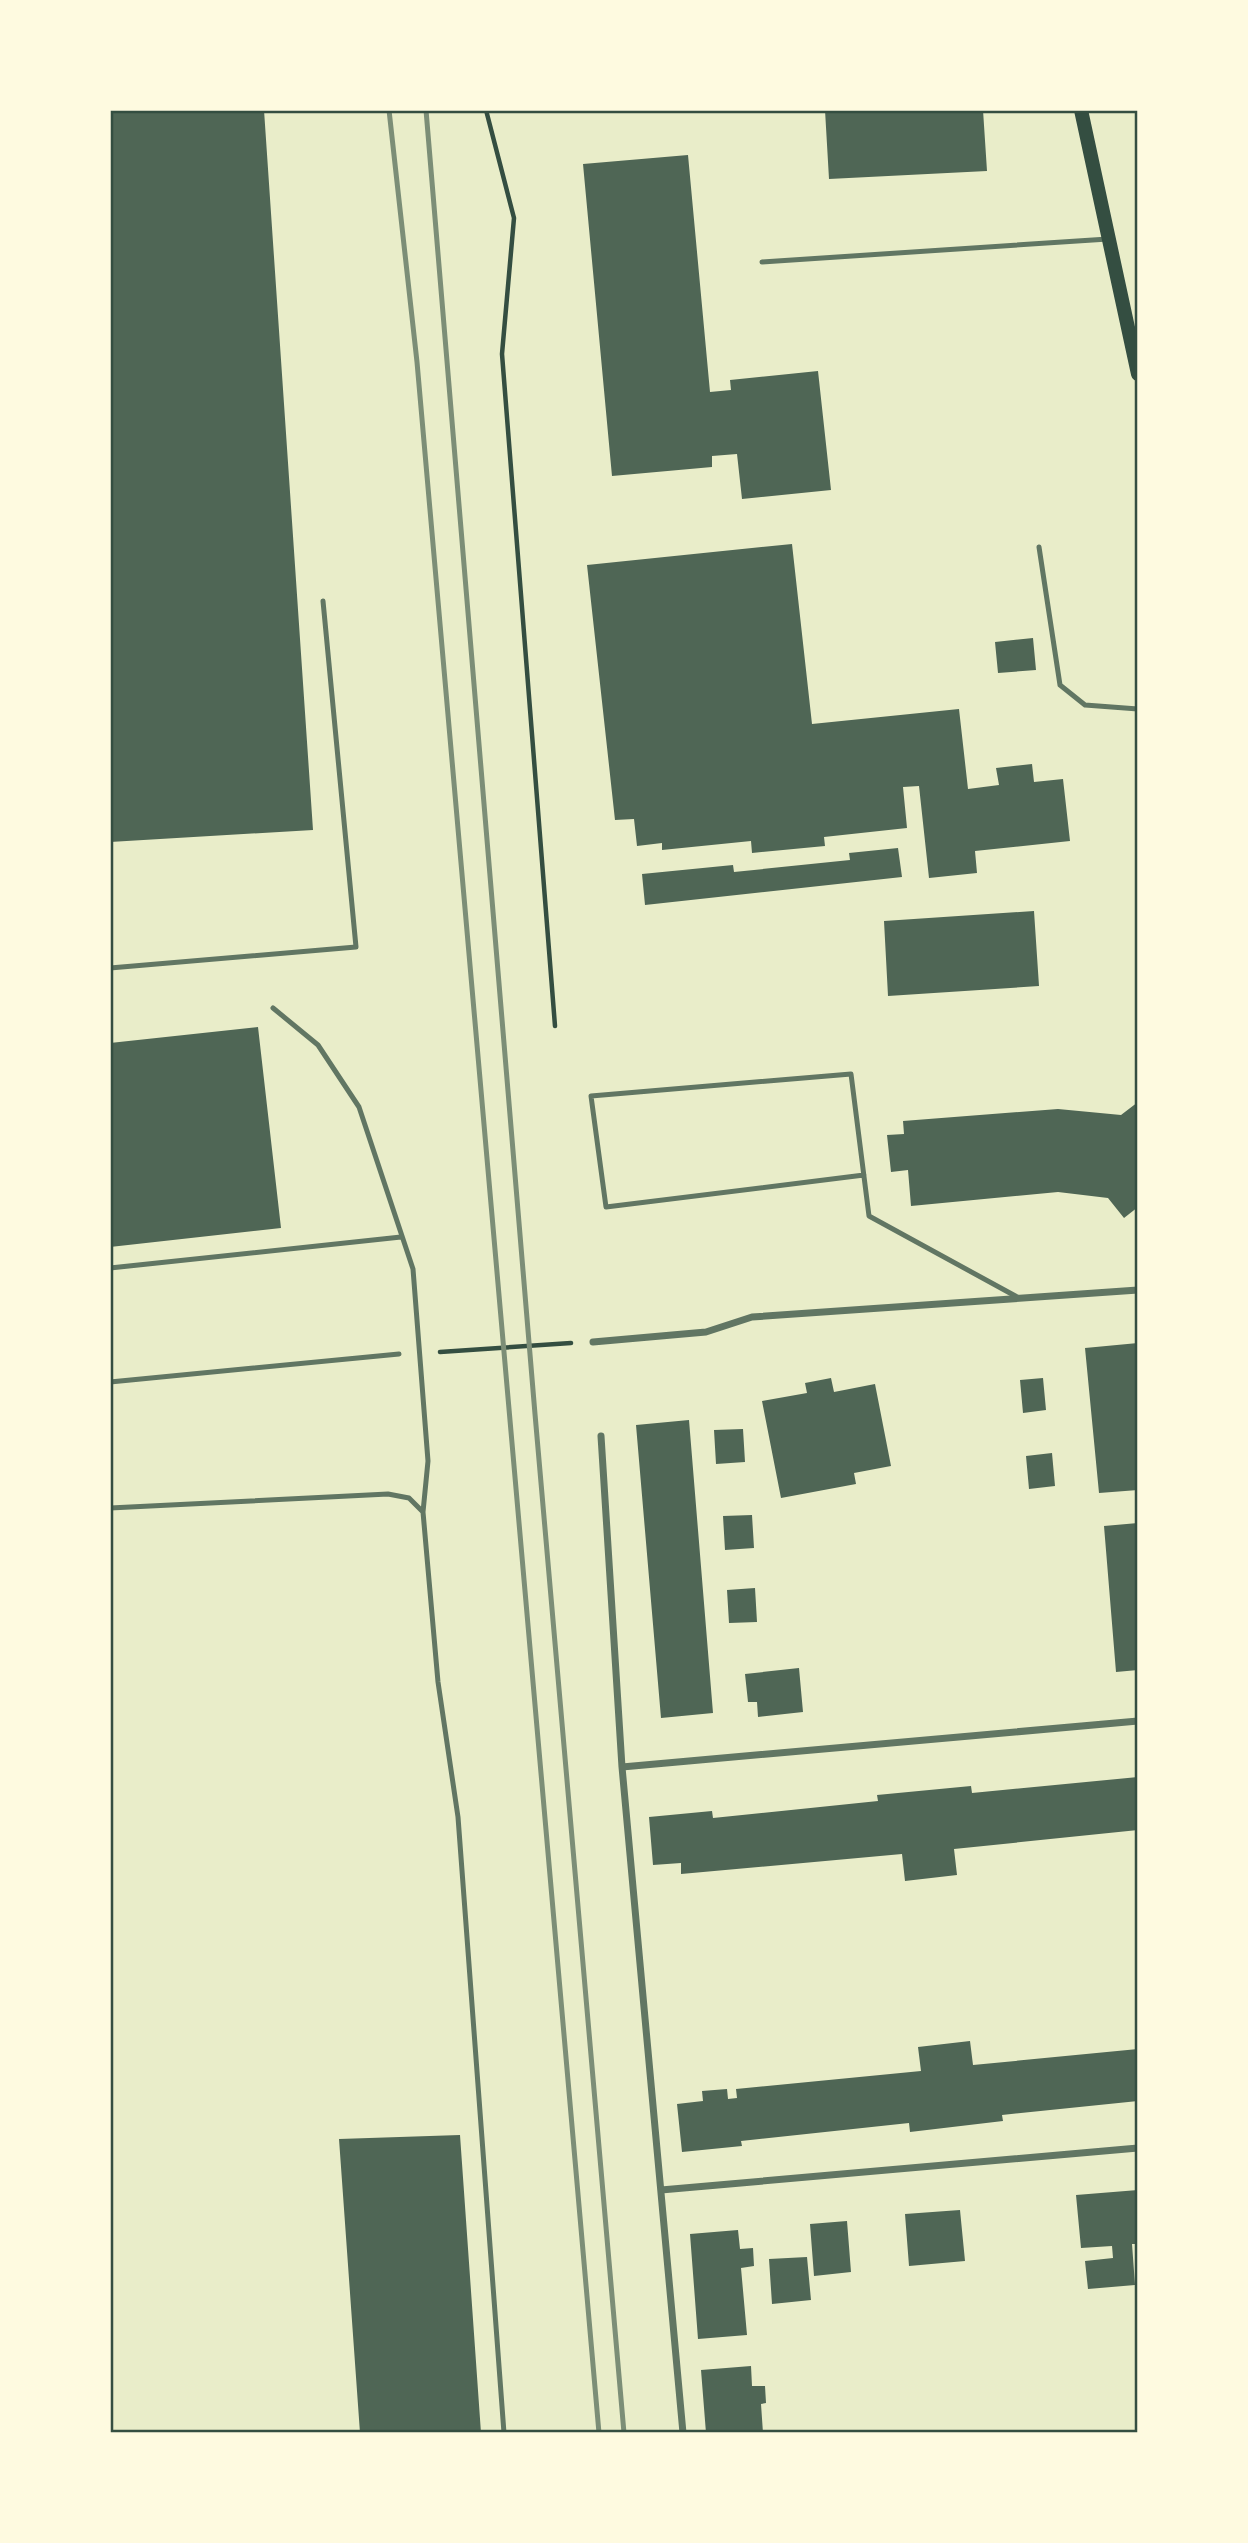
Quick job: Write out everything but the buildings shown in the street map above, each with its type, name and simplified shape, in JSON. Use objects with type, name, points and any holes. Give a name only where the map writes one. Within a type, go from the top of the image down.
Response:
[{"type":"main road","points":[[1081,110],[1138,374]]},
{"type":"street","points":[[593,1342],[706,1332],[752,1317],[1138,1290]]},
{"type":"street","points":[[601,1436],[622,1767],[683,2433]]},
{"type":"street","points":[[622,1767],[1138,1721]]},
{"type":"street","points":[[661,2190],[1138,2148]]},
{"type":"lane","points":[[762,262],[1108,239]]},
{"type":"lane","points":[[1039,547],[1060,685],[1085,705],[1138,709]]},
{"type":"lane","points":[[110,968],[356,947],[323,601]]},
{"type":"lane","points":[[273,1008],[318,1045],[359,1107],[413,1269],[428,1461],[423,1512],[438,1682],[458,1817],[504,2433]]},
{"type":"lane","points":[[864,1175],[606,1207],[592,1096],[851,1074],[864,1175],[869,1216],[1019,1298]]},
{"type":"lane","points":[[110,1268],[401,1237]]},
{"type":"lane","points":[[110,1382],[399,1354]]},
{"type":"lane","points":[[110,1508],[388,1494],[409,1498],[423,1512]]},
{"type":"path","points":[[486,110],[514,218],[502,354],[555,1026]]},
{"type":"path","points":[[399,1354],[593,1342]]},
{"type":"railway","points":[[389,110],[417,362],[599,2433]]},
{"type":"railway","points":[[426,110],[535,1414],[624,2433]]}]
